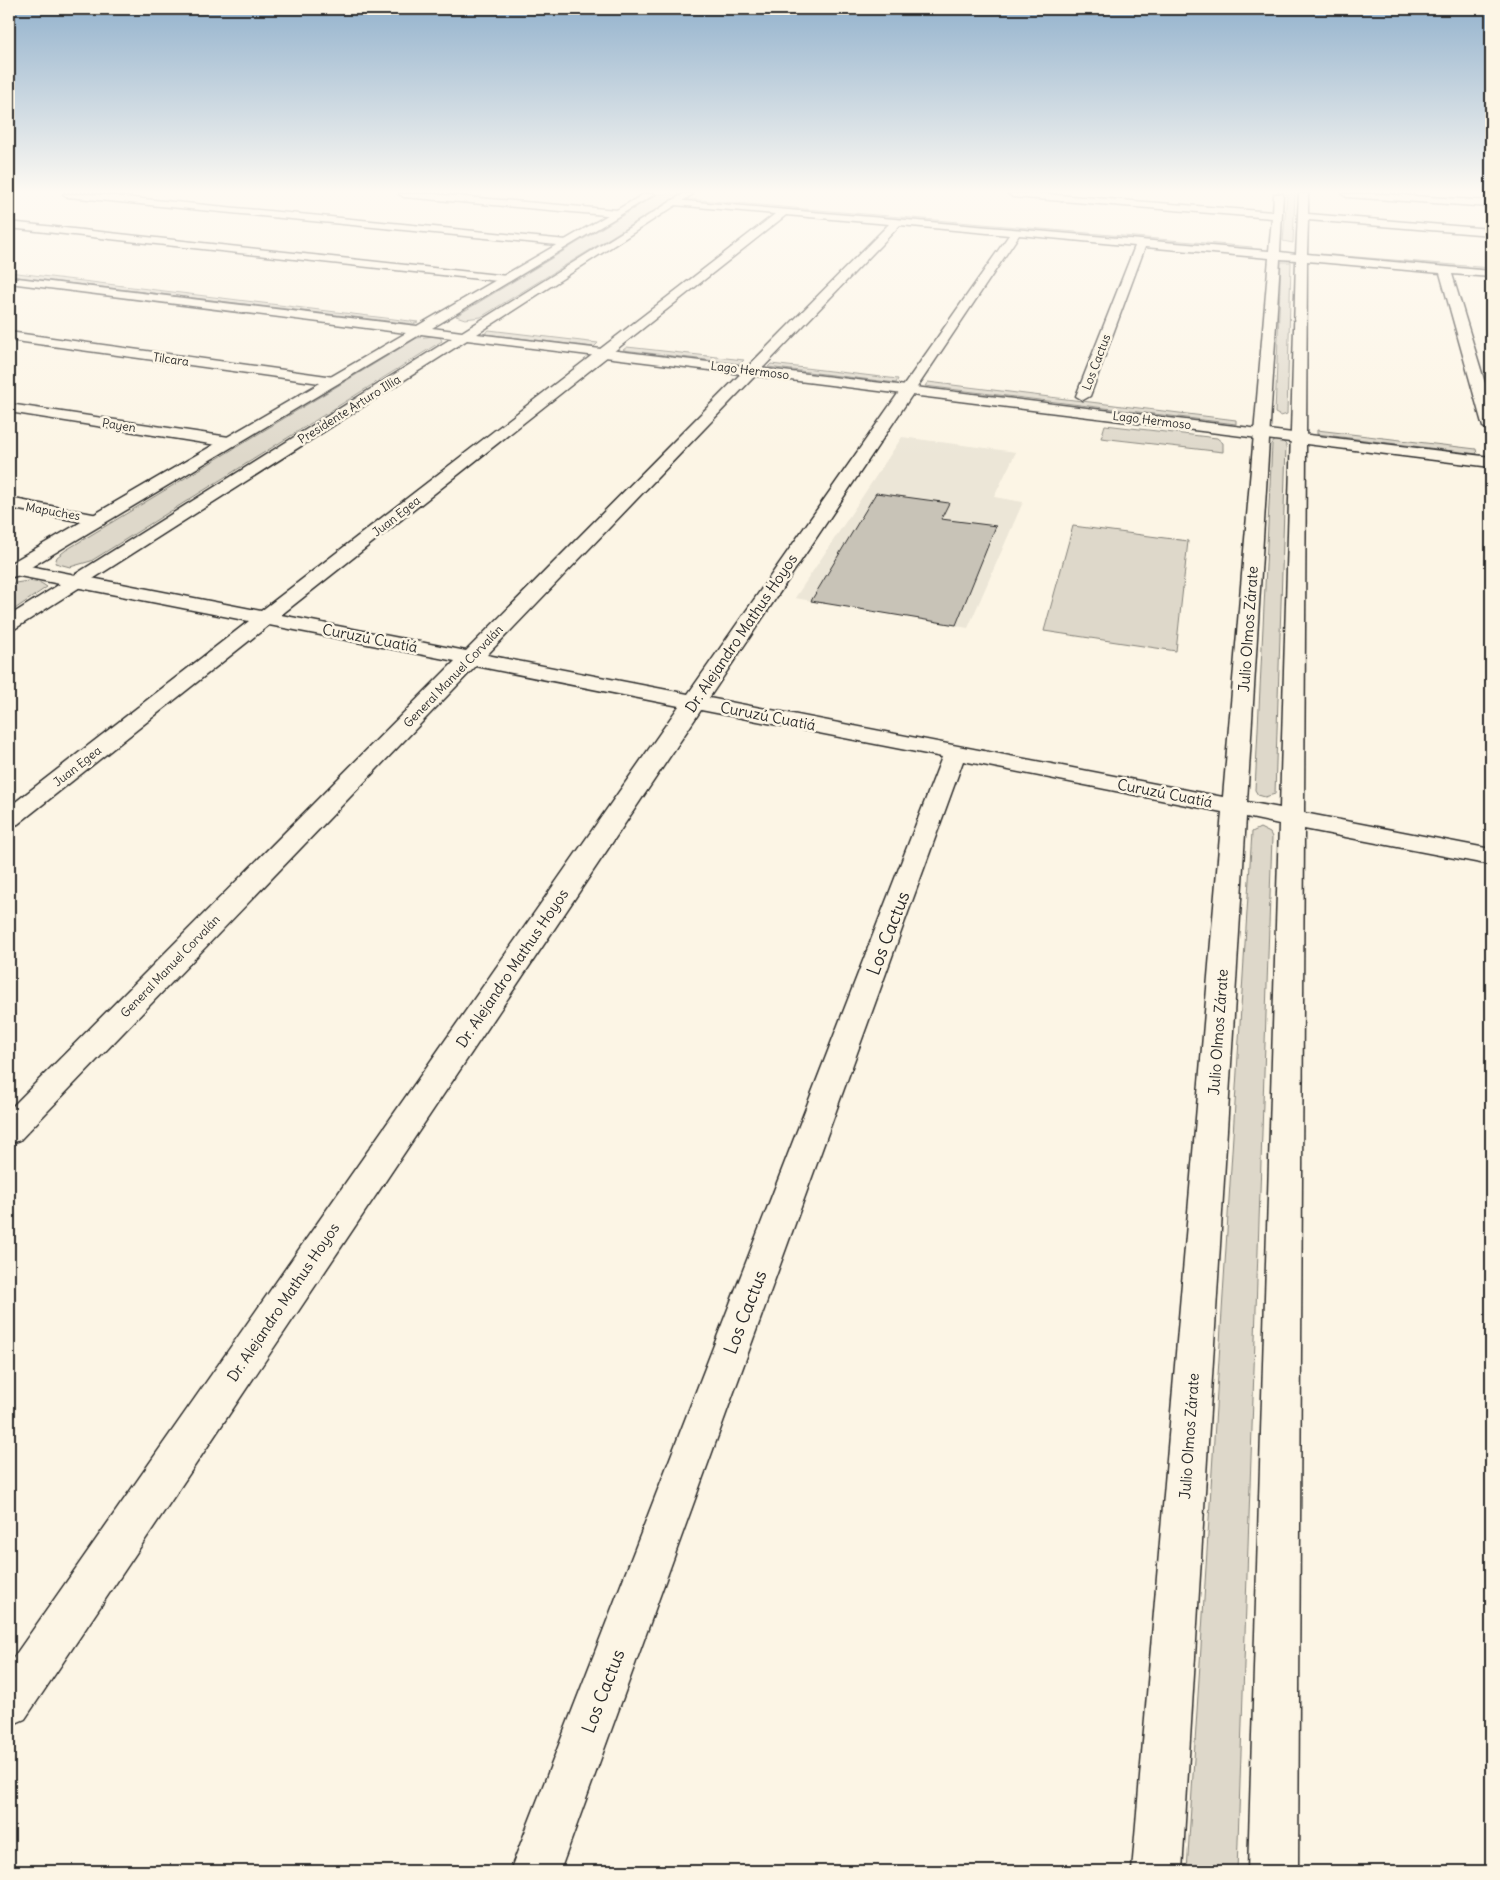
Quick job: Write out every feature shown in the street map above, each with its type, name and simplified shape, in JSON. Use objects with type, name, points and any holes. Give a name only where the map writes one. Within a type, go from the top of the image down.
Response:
[{"type":"street","name":"Lago Hermoso","points":[[23,282],[465,335],[602,345],[761,361],[1279,423],[1491,462]]},
{"type":"street","points":[[125,282],[502,327]]},
{"type":"street","points":[[12,571],[501,282]]},
{"type":"street","name":"Presidente Arturo Illia","points":[[9,624],[549,282]]},
{"type":"street","name":"Juan Egea","points":[[9,820],[266,618],[602,345],[618,341],[694,282]]},
{"type":"street","name":"General Manuel Corvalán","points":[[9,1131],[839,282]]},
{"type":"street","name":"Dr. Alejandro Mathus Hoyos","points":[[9,1703],[982,282]]},
{"type":"street","name":"Los Cactus","points":[[1078,395],[1125,282]]},
{"type":"street","name":"Julio Olmos Zárate","points":[[1157,1871],[1235,807],[1279,423],[1287,282]]},
{"type":"street","points":[[1448,282],[1491,427]]},
{"type":"street","name":"Tilcara","points":[[9,336],[334,381]]},
{"type":"street","points":[[618,341],[638,343]]},
{"type":"street","name":"Lago Hermoso","points":[[1078,395],[1102,398]]},
{"type":"street","name":"Payen","points":[[9,408],[229,442]]},
{"type":"street","name":"Julio Olmos Zárate","points":[[1274,1871],[1292,818],[1279,423]]},
{"type":"street","name":"Mapuches","points":[[9,503],[98,520]]},
{"type":"street","name":"Curuzú Cuatiá","points":[[12,571],[76,581],[1491,856]]},
{"type":"street","name":"Los Cactus","points":[[535,1871],[955,752]]},
{"type":"shaded area","points":[[57,282],[89,282],[418,322],[413,324]]},
{"type":"shaded area","points":[[513,282],[538,282],[481,317],[465,319],[456,316]]},
{"type":"shaded area","points":[[1280,282],[1290,282],[1287,414],[1281,416],[1275,413]]},
{"type":"shaded area","points":[[489,330],[598,343],[594,347],[484,334]]},
{"type":"shaded area","points":[[440,337],[442,341],[91,561],[70,567],[55,563],[57,557],[66,550],[417,338]]},
{"type":"shaded area","points":[[627,347],[744,360],[740,364],[623,350]]},
{"type":"shaded area","points":[[771,364],[898,379],[896,383],[768,367]]},
{"type":"shaded area","points":[[928,382],[1236,420],[1236,424],[925,386]]},
{"type":"shaded area","points":[[1105,425],[1217,438],[1223,443],[1223,452],[1101,438]]},
{"type":"shaded area","points":[[1317,430],[1476,449],[1477,454],[1317,434]]},
{"type":"shaded area","points":[[902,437],[1016,452],[994,497],[1023,502],[968,628],[795,598]]},
{"type":"shaded area","points":[[1275,440],[1282,440],[1286,445],[1275,794],[1265,797],[1258,795],[1255,790],[1272,444]]},
{"type":"shaded area","points":[[1073,526],[1188,541],[1176,651],[1044,631]]},
{"type":"shaded area","points":[[28,581],[41,583],[47,587],[9,613],[9,584]]},
{"type":"shaded area","points":[[1260,828],[1270,833],[1272,837],[1237,1871],[1187,1871],[1252,832]]},
{"type":"building","points":[[876,493],[949,503],[941,519],[996,526],[956,625],[811,601]]}]
